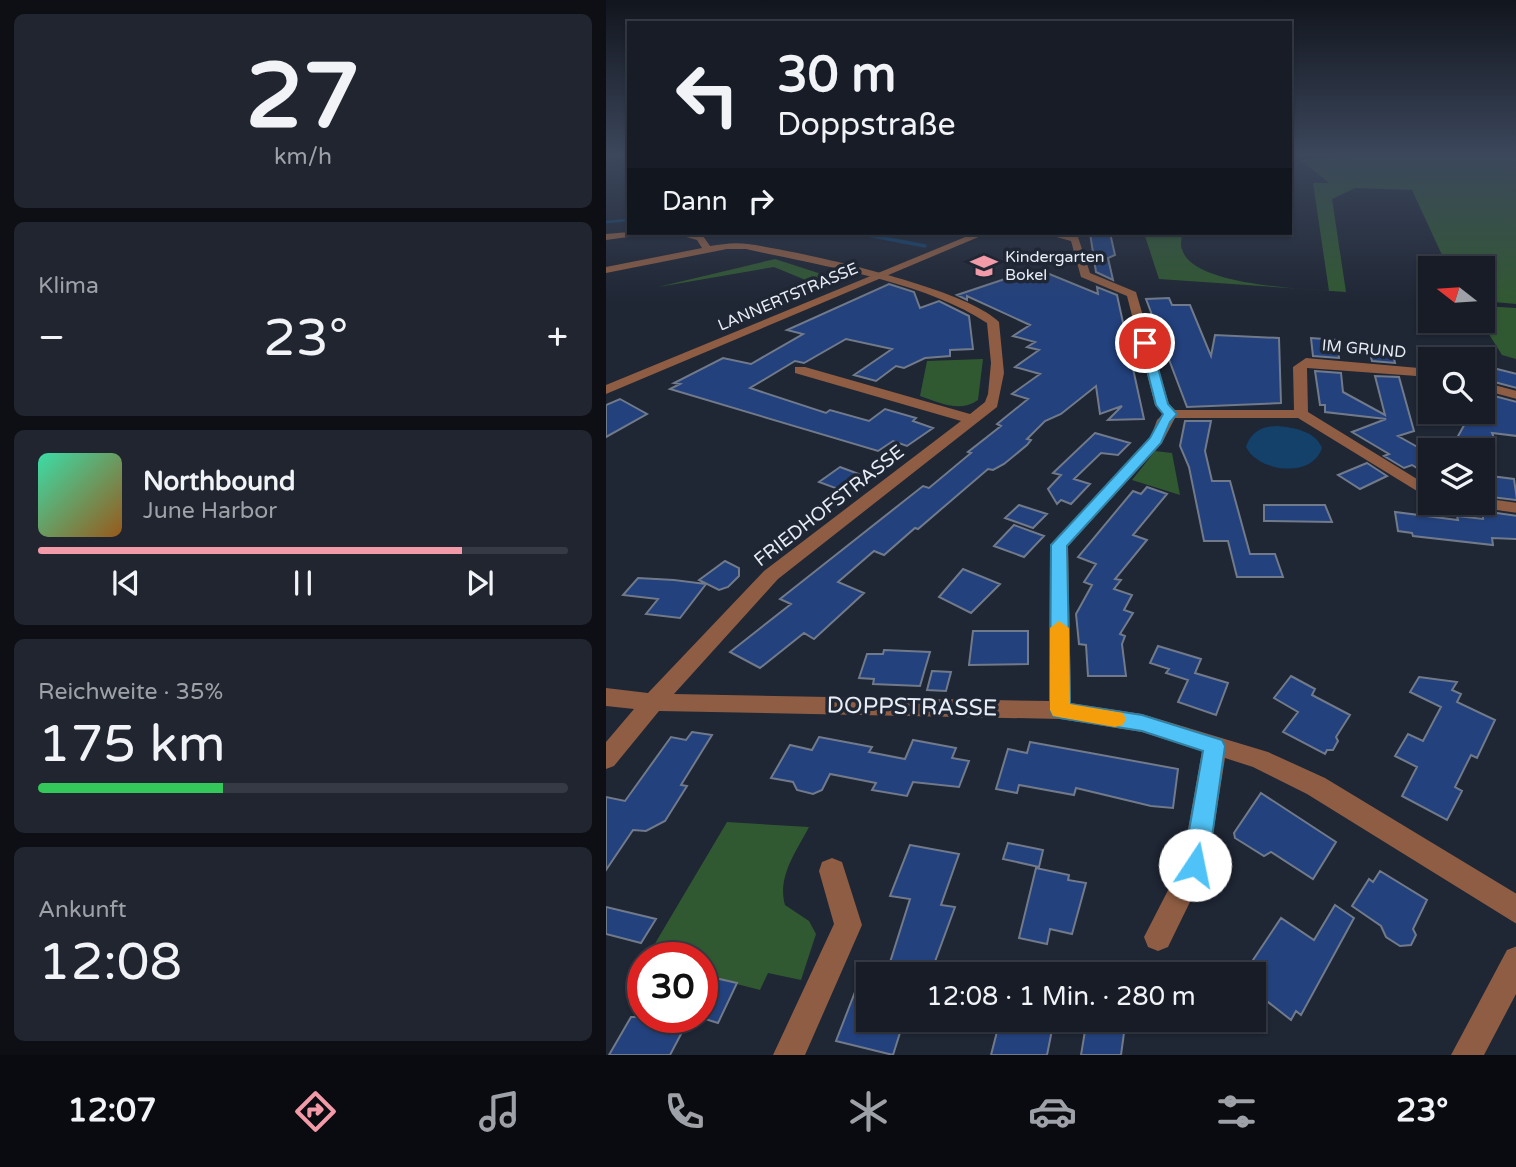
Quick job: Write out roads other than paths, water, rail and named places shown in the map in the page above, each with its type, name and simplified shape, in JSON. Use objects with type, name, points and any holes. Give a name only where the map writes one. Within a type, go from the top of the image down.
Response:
[{"type":"street","points":[[606,237],[630,235]]},
{"type":"street","points":[[686,235],[700,238],[708,250]]},
{"type":"street","name":"LANNERTSTRASSE","points":[[606,390],[978,235]]},
{"type":"street","points":[[1056,235],[1075,239],[1085,275],[1132,294],[1162,405],[1171,414]]},
{"type":"street","points":[[606,270],[708,250],[746,246],[876,277]]},
{"type":"street","name":"FRIEDHOFSTRASSE","points":[[606,760],[653,702],[771,575],[992,404],[998,386],[993,322],[972,308],[941,295],[876,277]]},
{"type":"street","name":"IM GRUND","points":[[1301,414],[1300,367],[1307,362],[1418,372]]},
{"type":"street","points":[[800,370],[974,420]]},
{"type":"street","points":[[1495,389],[1517,395]]},
{"type":"street","points":[[1060,710],[1059,545],[1157,440],[1164,421],[1171,414],[1301,414],[1418,487]]},
{"type":"street","points":[[1495,505],[1517,508]]},
{"type":"street","name":"DOPPSTRASSE","points":[[606,697],[653,702],[1060,710],[1142,723],[1260,759],[1316,786],[1517,910]]},
{"type":"street","points":[[1158,937],[1195,865],[1215,746]]},
{"type":"street","points":[[789,1055],[848,925],[832,871]]},
{"type":"street","points":[[1467,1055],[1517,960]]},
{"type":"water","points":[[1278,426],[1298,429],[1315,438],[1322,448],[1316,458],[1297,468],[1285,468],[1262,462],[1252,455],[1246,447],[1254,433],[1263,428]]},
{"type":"waterway","points":[[606,222],[627,220]]},
{"type":"waterway","points":[[867,235],[925,246]]},
{"type":"place","name":"Kindergarten Bokel","points":[[984,266]]}]
